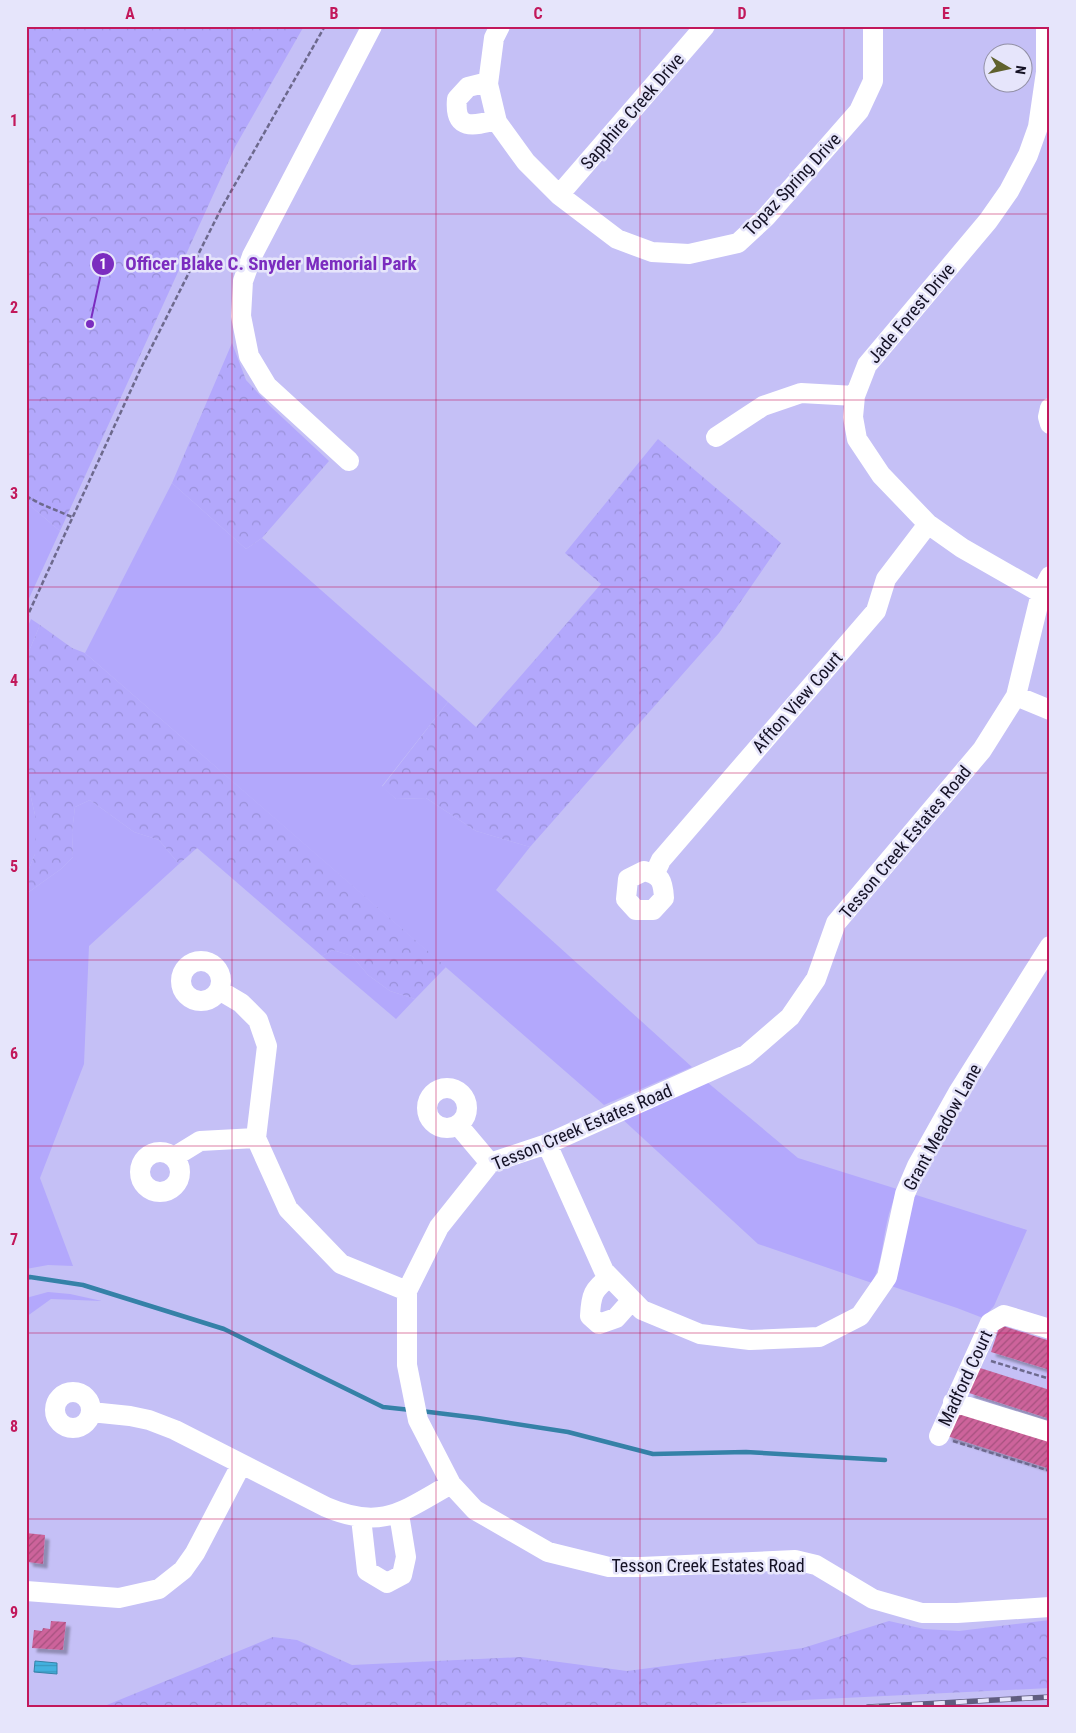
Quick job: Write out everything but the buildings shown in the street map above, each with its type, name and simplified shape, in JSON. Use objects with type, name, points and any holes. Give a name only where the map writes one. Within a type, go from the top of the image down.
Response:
[{"type":"street","points":[[348,461],[267,386],[249,356],[241,316],[243,281],[252,256],[372,26]]},
{"type":"street","points":[[488,82],[468,87],[457,99],[456,111],[461,120],[469,125],[496,120],[488,82],[494,38],[500,26]]},
{"type":"street","name":"Sapphire Creek Drive","points":[[560,195],[705,26]]},
{"type":"street","name":"Topaz Spring Drive","points":[[496,120],[526,162],[560,195],[618,240],[652,252],[689,254],[738,243],[766,217],[859,111],[873,81],[873,26]]},
{"type":"street","name":"Jade Forest Drive","points":[[1046,26],[1048,58],[1046,98],[1028,156],[1009,192],[988,221],[867,365],[855,396],[853,417],[857,439],[881,475],[928,524],[962,548],[1046,584]]},
{"type":"street","points":[[716,437],[763,406],[801,393],[855,396]]},
{"type":"street","points":[[1050,408],[1048,417],[1050,424]]},
{"type":"street","name":"Affton View Court","points":[[655,873],[661,860],[876,611],[886,579],[928,524]]},
{"type":"street","name":"Tesson Creek Estates Road","points":[[1046,584],[1016,696],[982,750],[836,923],[816,979],[790,1017],[746,1055],[547,1144],[490,1163],[439,1227],[407,1291],[407,1365],[418,1420],[451,1484],[475,1510],[548,1552],[609,1567],[795,1560],[816,1565],[873,1599],[922,1613],[957,1613],[1050,1607]]},
{"type":"street","points":[[1016,696],[1050,710]]},
{"type":"street","name":"Grant Meadow Lane","points":[[547,1144],[604,1271],[642,1310],[700,1334],[750,1340],[819,1337],[860,1316],[887,1277],[904,1194],[917,1166],[959,1091],[1050,946]]},
{"type":"street","points":[[219,990],[241,1002],[258,1020],[267,1046],[256,1138],[288,1209],[341,1264],[407,1291]]},
{"type":"street","points":[[458,1125],[490,1163]]},
{"type":"street","points":[[174,1157],[200,1141],[256,1138]]},
{"type":"street","points":[[610,1277],[597,1287],[590,1300],[590,1316],[599,1324],[616,1318],[632,1300]]},
{"type":"street","name":"Madford Court","points":[[939,1436],[990,1323],[1004,1315],[1050,1329]]},
{"type":"street","points":[[953,1402],[1050,1432]]},
{"type":"street","points":[[91,1412],[149,1420],[175,1430],[326,1507],[342,1514],[361,1518],[399,1514],[451,1484]]},
{"type":"street","points":[[26,1590],[119,1598],[159,1588],[183,1570],[195,1553],[241,1465]]},
{"type":"street","points":[[361,1518],[367,1571],[387,1583],[402,1575],[406,1557],[399,1514]]},
{"type":"path","points":[[26,619],[141,368],[217,218],[325,26]]},
{"type":"path","points":[[26,496],[72,517]]},
{"type":"path","points":[[975,1356],[1050,1378]]},
{"type":"path","points":[[939,1436],[1050,1471]]},
{"type":"green space","points":[[26,26],[304,26],[235,147],[60,531],[26,502]]},
{"type":"green space","points":[[232,343],[246,380],[270,406],[329,461],[262,538],[246,549],[172,483]]},
{"type":"green space","points":[[658,439],[781,543],[719,633],[530,847],[476,831],[426,798],[396,799],[382,787],[448,702],[476,727],[601,584],[565,553]]},
{"type":"green space","points":[[172,483],[246,549],[262,538],[448,702],[382,786],[396,799],[426,798],[476,831],[530,847],[496,890],[692,1067],[604,1105],[85,653]]},
{"type":"green space","points":[[26,502],[60,531],[26,605]]},
{"type":"green space","points":[[31,619],[40,625],[26,658],[26,631]]},
{"type":"green space","points":[[40,625],[72,648],[85,653],[446,967],[415,999],[390,991],[368,975],[352,956],[333,950],[322,956],[197,848],[179,864],[159,840],[134,832],[90,800],[75,807],[72,832],[73,857],[61,869],[26,894],[26,876],[35,854],[35,815],[26,776],[26,658]]},
{"type":"green space","points":[[26,776],[35,815],[35,854],[26,876]]},
{"type":"green space","points":[[90,800],[134,832],[159,840],[179,864],[89,946],[84,1064],[40,1178],[73,1266],[48,1265],[26,1269],[26,894],[61,869],[73,857],[72,832],[75,807]]},
{"type":"green space","points":[[333,950],[352,956],[368,975],[390,991],[415,999],[396,1019],[322,956]]},
{"type":"green space","points":[[707,1082],[798,1158],[897,1189],[888,1218],[878,1268],[872,1283],[758,1244],[620,1117]]},
{"type":"green space","points":[[913,1194],[1027,1230],[994,1306],[983,1318],[891,1286]]},
{"type":"green space","points":[[48,1292],[70,1294],[102,1301],[51,1299],[26,1317],[26,1298]]},
{"type":"green space","points":[[1050,1620],[1050,1688],[662,1707],[102,1707],[273,1637],[297,1640],[352,1665],[522,1657],[627,1671],[803,1648],[889,1621],[924,1629],[959,1631]]},
{"type":"water","points":[[35,1661],[57,1663],[57,1674],[34,1672]]},
{"type":"waterway","points":[[26,1278],[83,1285],[224,1329],[383,1407],[411,1410]]},
{"type":"waterway","points":[[421,1411],[568,1432],[653,1454],[746,1452],[885,1460]]},
{"type":"railway","points":[[868,1707],[1050,1697]]},
{"type":"place","name":"Officer Blake C. Snyder Memorial Park","points":[[90,324]]}]
